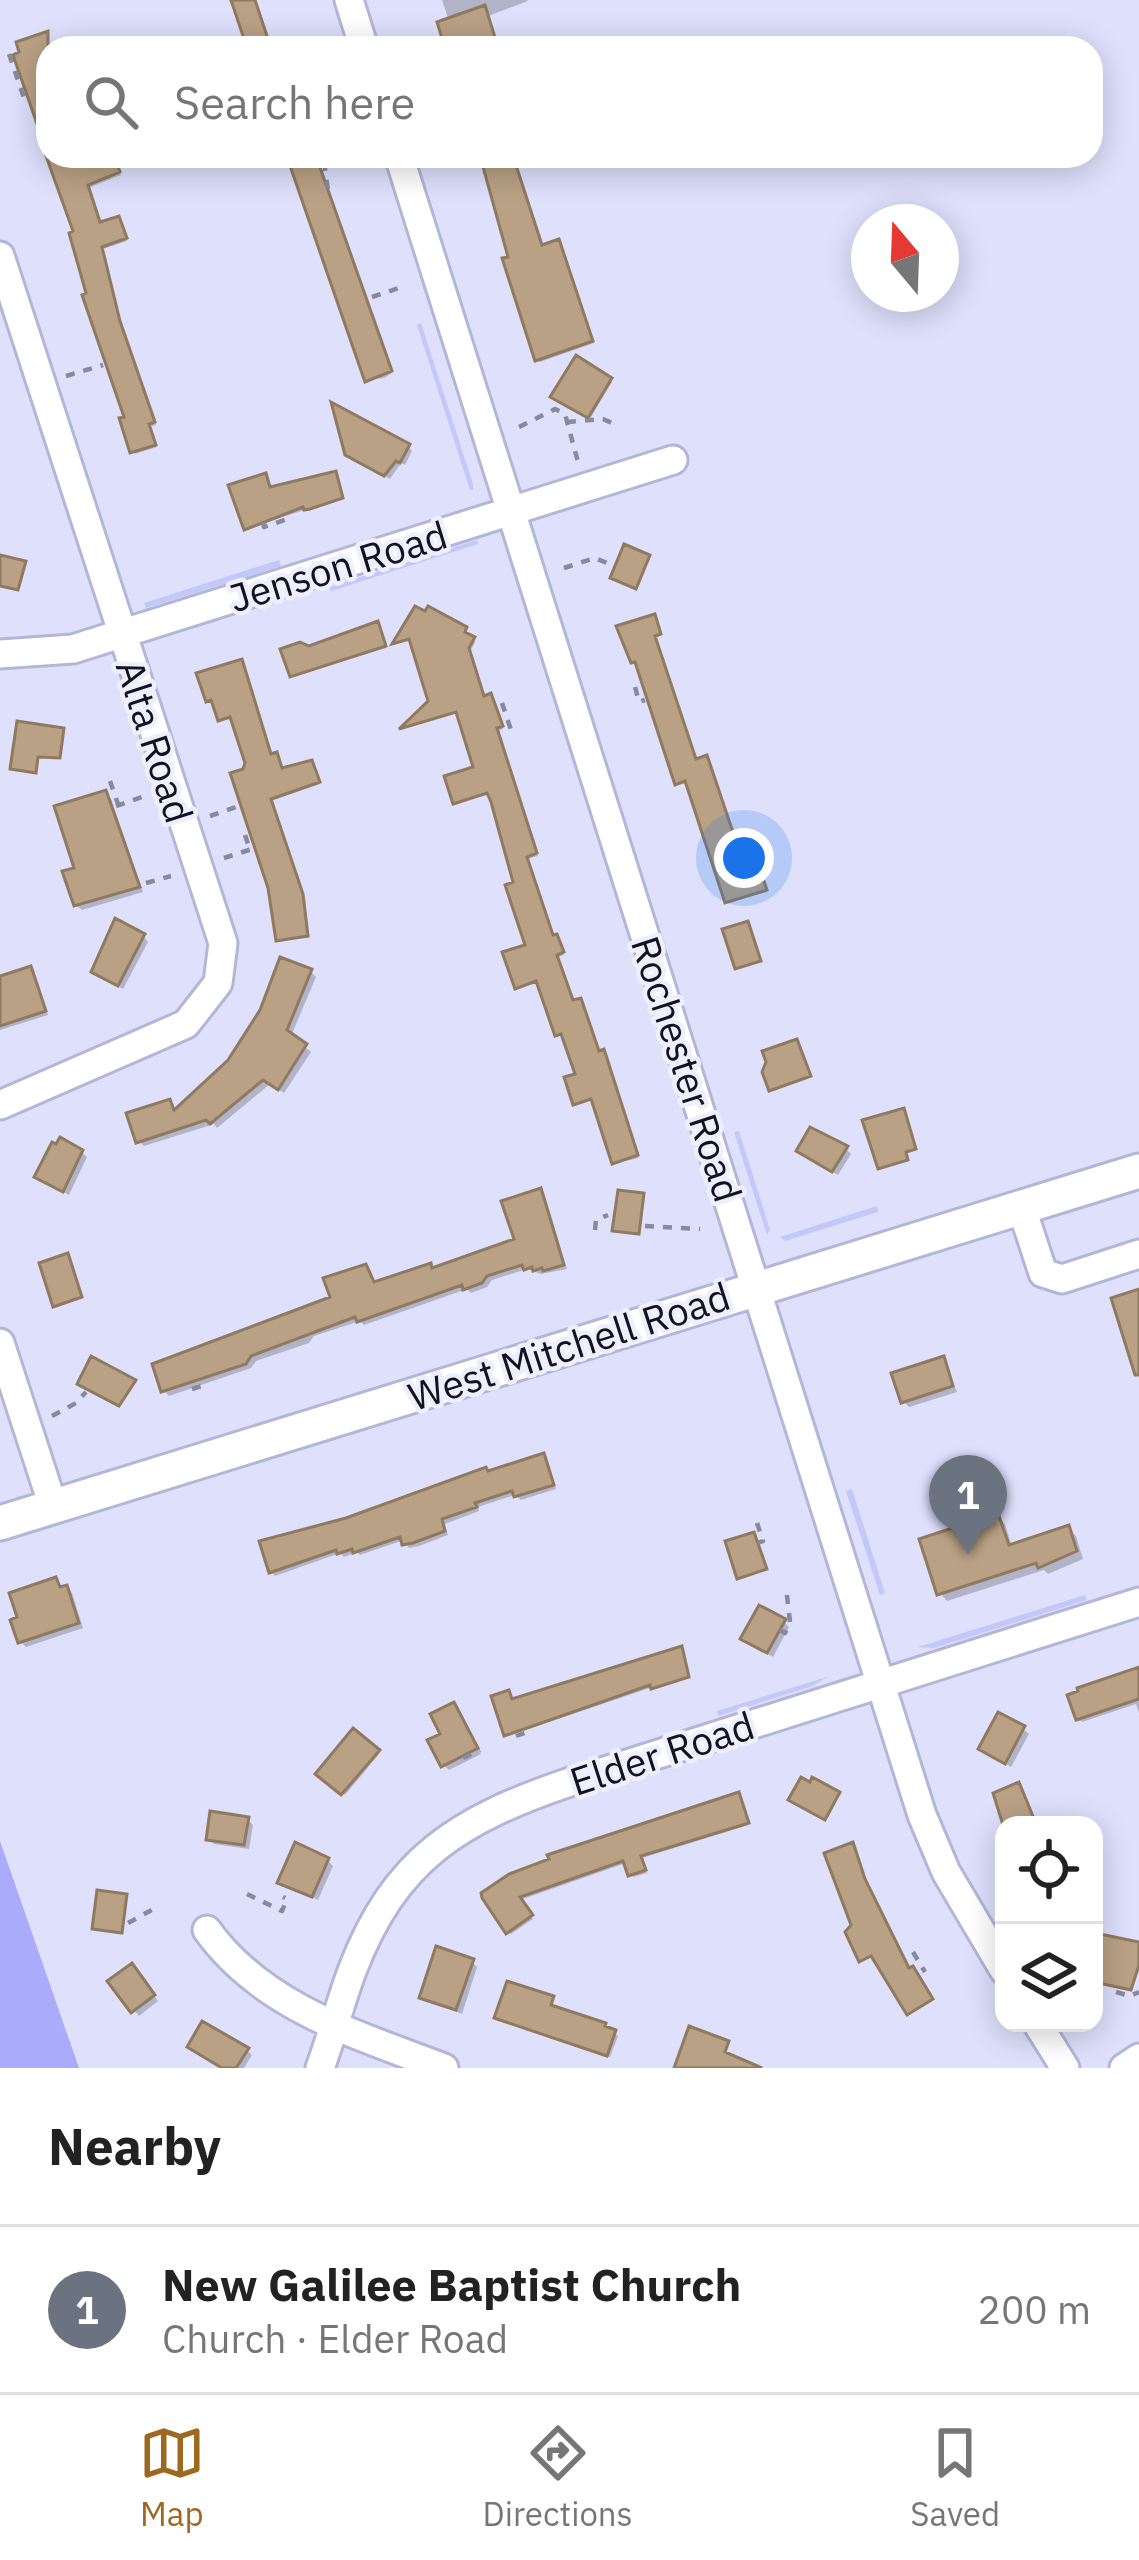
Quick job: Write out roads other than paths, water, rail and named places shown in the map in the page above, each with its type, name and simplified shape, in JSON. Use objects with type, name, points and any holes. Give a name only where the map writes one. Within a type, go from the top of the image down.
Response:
[{"type":"main road","name":"West Mitchell Road","points":[[0,1523],[1139,1171]]},
{"type":"street","points":[[349,0],[360,36]]},
{"type":"street","name":"Rochester Road","points":[[403,168],[880,1684],[941,1863],[995,1955]]},
{"type":"street","name":"Alta Road","points":[[0,256],[224,943],[218,983],[186,1024],[0,1105]]},
{"type":"street","name":"Jenson Road","points":[[0,654],[50,653],[121,635],[673,460]]},
{"type":"street","points":[[1021,1206],[1043,1273],[1051,1279],[1139,1254]]},
{"type":"street","points":[[0,1343],[53,1506]]},
{"type":"street","name":"Elder Road","points":[[320,2068],[352,1972],[383,1906],[424,1856],[468,1824],[536,1793],[1139,1602]]},
{"type":"street","points":[[207,1930],[226,1957],[261,1988],[336,2026],[444,2068]]},
{"type":"street","points":[[1043,2032],[1065,2068]]},
{"type":"street","points":[[1124,2068],[1139,2059]]},
{"type":"place","name":"New Galilee Baptist Church","points":[[968,1554]]}]
